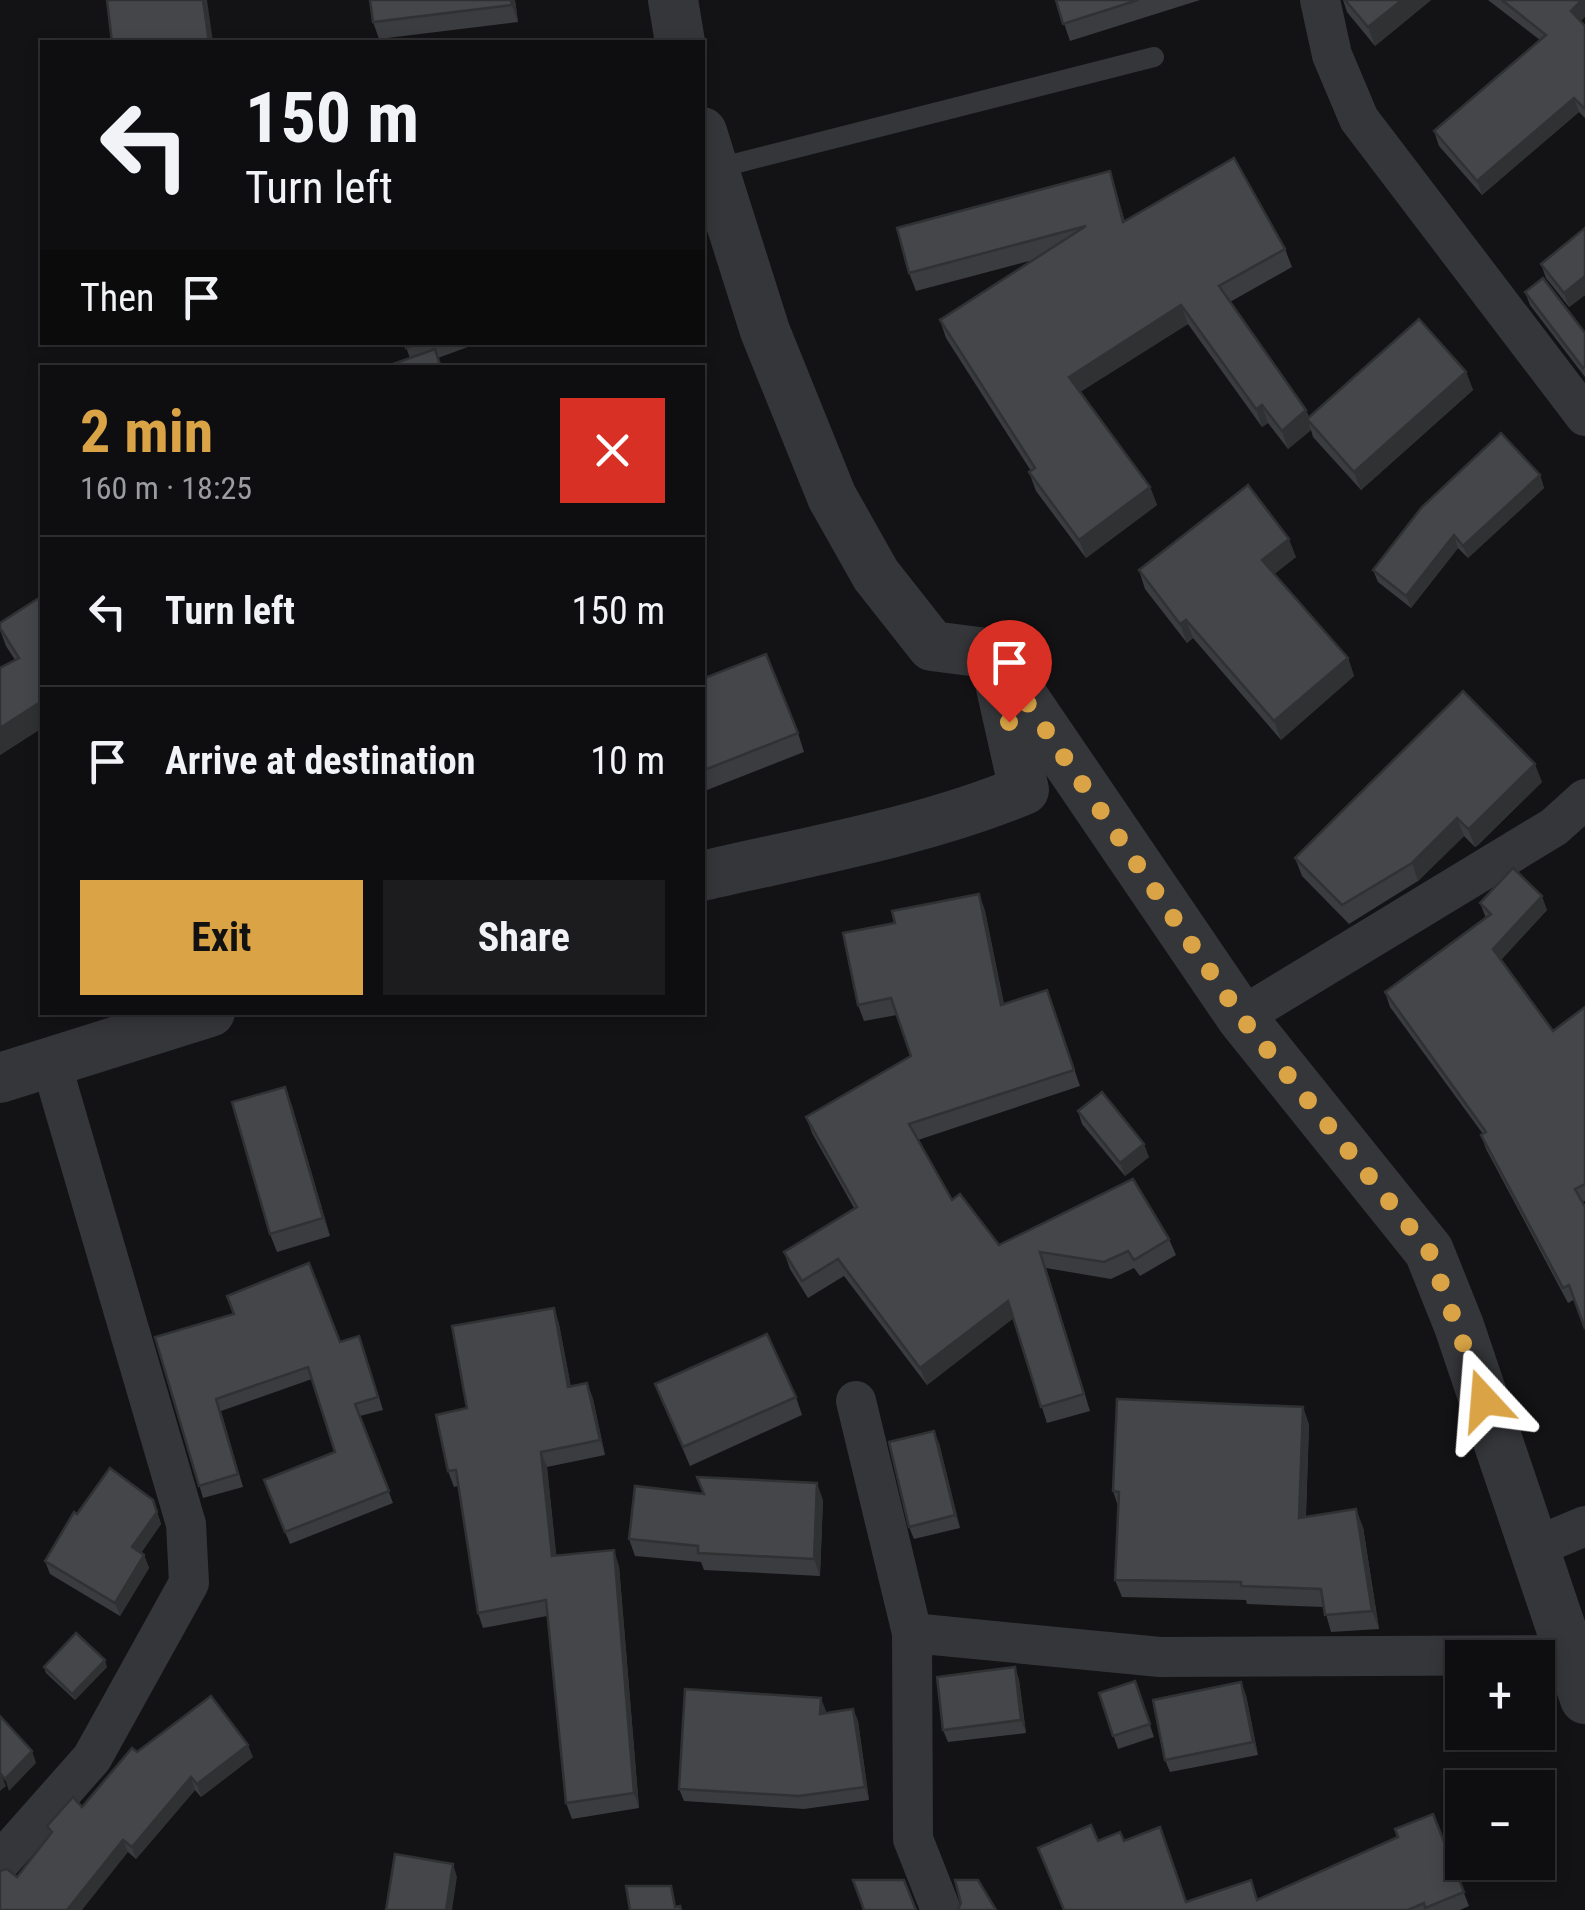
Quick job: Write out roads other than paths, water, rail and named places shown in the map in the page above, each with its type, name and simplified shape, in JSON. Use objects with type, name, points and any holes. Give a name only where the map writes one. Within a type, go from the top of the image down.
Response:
[{"type":"street","points":[[673,0],[680,40]]},
{"type":"street","points":[[1320,0],[1332,55],[1358,119],[1585,416]]},
{"type":"street","points":[[708,151],[765,331],[840,513],[876,575],[932,646],[994,654],[1241,1017],[1429,1251],[1578,1677],[1160,1657],[912,1633]]},
{"type":"street","points":[[705,875],[847,844],[1024,790],[994,654]]},
{"type":"street","points":[[1241,1017],[1554,826],[1585,800]]},
{"type":"street","points":[[0,1078],[201,1015]]},
{"type":"street","points":[[0,1862],[92,1758],[189,1583],[191,1553],[51,1063]]},
{"type":"street","points":[[856,1402],[912,1633],[913,1839],[940,1910]]},
{"type":"street","points":[[1535,1546],[1585,1526]]},
{"type":"lane","points":[[708,151],[1154,56]]}]
